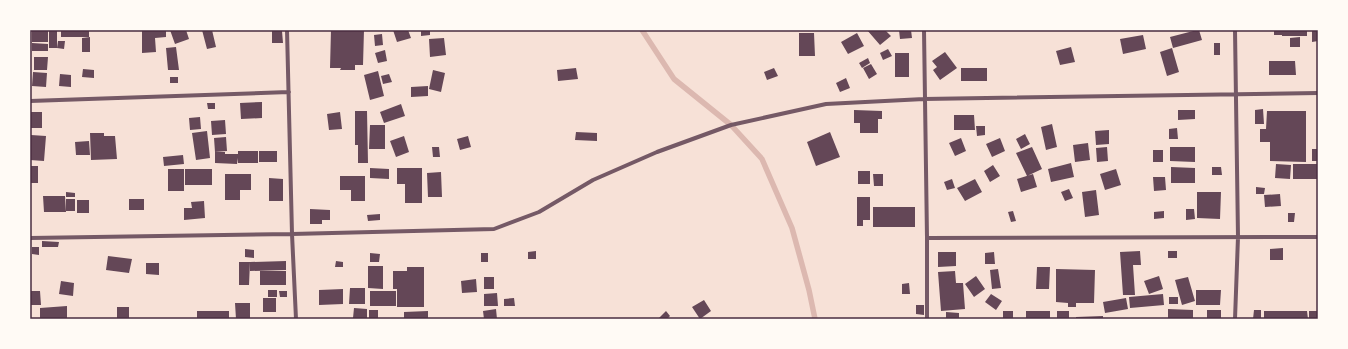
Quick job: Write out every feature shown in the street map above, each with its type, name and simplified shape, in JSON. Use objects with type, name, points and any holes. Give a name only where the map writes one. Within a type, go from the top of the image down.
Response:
[{"type":"street","points":[[287,30],[292,234],[296,319]]},
{"type":"street","points":[[924,30],[927,319]]},
{"type":"street","points":[[1235,30],[1238,237],[1235,319]]},
{"type":"street","points":[[30,101],[289,92]]},
{"type":"street","points":[[30,238],[292,234],[494,228],[539,212],[593,180],[657,152],[730,125],[826,104],[924,99],[1236,93],[1318,93]]},
{"type":"street","points":[[927,238],[1318,237]]},
{"type":"building","points":[[32,30],[48,30],[48,42],[32,42]]},
{"type":"building","points":[[49,30],[57,30],[57,48],[49,48]]},
{"type":"building","points":[[61,30],[89,30],[89,37],[61,37]]},
{"type":"building","points":[[142,30],[166,30],[166,37],[155,38],[156,52],[142,53]]},
{"type":"building","points":[[170,30],[186,30],[189,39],[175,44]]},
{"type":"building","points":[[202,30],[212,30],[216,47],[207,49]]},
{"type":"building","points":[[331,30],[364,30],[363,65],[355,65],[355,70],[330,68]]},
{"type":"building","points":[[393,30],[408,30],[411,38],[397,42]]},
{"type":"building","points":[[421,30],[430,30],[430,35],[421,36]]},
{"type":"building","points":[[867,30],[885,30],[891,36],[880,45]]},
{"type":"building","points":[[899,30],[911,30],[912,38],[900,39]]},
{"type":"building","points":[[1199,30],[1202,40],[1173,48],[1170,37]]},
{"type":"building","points":[[1274,30],[1307,30],[1307,36],[1274,35]]},
{"type":"building","points":[[1312,30],[1318,30],[1318,41],[1312,42]]},
{"type":"building","points":[[272,31],[282,31],[283,43],[272,43]]},
{"type":"building","points":[[799,33],[814,33],[815,56],[799,56]]},
{"type":"building","points":[[857,33],[864,46],[848,54],[841,42]]},
{"type":"building","points":[[382,34],[383,45],[375,46],[374,35]]},
{"type":"building","points":[[1143,35],[1146,49],[1123,54],[1120,39]]},
{"type":"building","points":[[90,37],[90,52],[82,52],[82,38]]},
{"type":"building","points":[[1300,37],[1300,47],[1290,47],[1290,38]]},
{"type":"building","points":[[444,38],[446,55],[430,57],[429,39]]},
{"type":"building","points":[[58,41],[65,41],[64,49],[57,48]]},
{"type":"building","points":[[32,43],[48,44],[48,51],[32,51]]},
{"type":"building","points":[[1214,43],[1220,43],[1220,55],[1214,55]]},
{"type":"building","points":[[176,47],[179,70],[168,70],[166,48]]},
{"type":"building","points":[[1071,47],[1075,62],[1060,65],[1056,51]]},
{"type":"building","points":[[1172,48],[1179,72],[1167,76],[1160,52]]},
{"type":"building","points":[[888,49],[892,56],[883,60],[880,53]]},
{"type":"building","points":[[385,50],[387,61],[378,63],[375,53]]},
{"type":"building","points":[[945,52],[957,68],[940,80],[933,70],[937,67],[932,61]]},
{"type":"building","points":[[895,53],[909,53],[909,77],[895,77]]},
{"type":"building","points":[[34,57],[48,57],[47,70],[34,70]]},
{"type":"building","points":[[868,58],[870,63],[862,68],[859,63]]},
{"type":"building","points":[[1269,61],[1295,61],[1296,75],[1269,75]]},
{"type":"building","points":[[871,64],[877,74],[869,79],[863,68]]},
{"type":"building","points":[[576,68],[578,79],[558,81],[557,70]]},
{"type":"building","points":[[774,68],[778,76],[767,80],[764,72]]},
{"type":"building","points":[[961,68],[987,68],[987,81],[961,81]]},
{"type":"building","points":[[83,69],[94,70],[94,78],[82,77]]},
{"type":"building","points":[[433,70],[445,73],[441,92],[429,89]]},
{"type":"building","points":[[378,71],[384,96],[370,100],[364,75]]},
{"type":"building","points":[[33,72],[47,73],[46,87],[32,86]]},
{"type":"building","points":[[60,74],[71,75],[71,87],[59,86]]},
{"type":"building","points":[[389,74],[392,82],[383,84],[381,76]]},
{"type":"building","points":[[170,77],[178,77],[178,83],[170,83]]},
{"type":"building","points":[[846,78],[850,88],[840,92],[836,83]]},
{"type":"building","points":[[428,86],[428,96],[411,97],[411,87]]},
{"type":"building","points":[[262,102],[262,118],[241,119],[240,103]]},
{"type":"building","points":[[207,103],[215,103],[215,109],[208,109]]},
{"type":"building","points":[[401,104],[405,116],[384,123],[380,112]]},
{"type":"building","points":[[1263,109],[1264,124],[1255,124],[1255,110]]},
{"type":"building","points":[[854,110],[882,111],[882,119],[878,119],[878,133],[860,133],[860,123],[854,123]]},
{"type":"building","points":[[1178,110],[1195,110],[1195,119],[1178,120]]},
{"type":"building","points":[[355,111],[367,111],[368,163],[358,163],[358,145],[355,145]]},
{"type":"building","points":[[1267,111],[1306,111],[1306,162],[1270,161],[1270,142],[1260,142],[1260,129],[1266,129]]},
{"type":"building","points":[[31,112],[42,112],[42,128],[31,128]]},
{"type":"building","points":[[340,112],[342,129],[329,130],[327,114]]},
{"type":"building","points":[[954,115],[974,115],[975,130],[954,130]]},
{"type":"building","points":[[200,117],[201,129],[190,130],[189,118]]},
{"type":"building","points":[[225,120],[226,134],[212,135],[211,121]]},
{"type":"building","points":[[1052,124],[1057,147],[1046,150],[1041,127]]},
{"type":"building","points":[[370,125],[385,125],[385,149],[369,149]]},
{"type":"building","points":[[976,126],[985,126],[985,135],[977,136]]},
{"type":"building","points":[[1177,128],[1178,139],[1169,139],[1169,129]]},
{"type":"building","points":[[1109,130],[1109,144],[1096,145],[1095,131]]},
{"type":"building","points":[[207,131],[210,158],[196,160],[192,133]]},
{"type":"building","points":[[576,132],[597,133],[597,141],[575,140]]},
{"type":"building","points":[[830,132],[840,157],[816,166],[807,142]]},
{"type":"building","points":[[90,133],[104,133],[104,136],[115,136],[117,159],[91,160]]},
{"type":"building","points":[[1025,134],[1030,144],[1021,149],[1016,139]]},
{"type":"building","points":[[31,135],[46,136],[44,161],[30,160]]},
{"type":"building","points":[[404,136],[409,152],[396,157],[390,141]]},
{"type":"building","points":[[468,136],[471,147],[460,150],[457,139]]},
{"type":"building","points":[[226,137],[227,151],[215,152],[214,138]]},
{"type":"building","points":[[961,138],[966,151],[955,156],[949,143]]},
{"type":"building","points":[[1000,138],[1005,151],[992,157],[986,144]]},
{"type":"building","points":[[89,141],[90,155],[76,155],[75,142]]},
{"type":"building","points":[[1088,143],[1090,160],[1075,162],[1073,145]]},
{"type":"building","points":[[432,147],[439,147],[440,157],[433,157]]},
{"type":"building","points":[[1032,147],[1042,169],[1027,176],[1016,153]]},
{"type":"building","points":[[1107,147],[1108,161],[1097,162],[1096,148]]},
{"type":"building","points":[[1170,147],[1195,147],[1195,162],[1170,161]]},
{"type":"building","points":[[1312,149],[1318,149],[1318,161],[1312,161]]},
{"type":"building","points":[[1153,150],[1163,150],[1163,162],[1153,162]]},
{"type":"building","points":[[238,151],[258,151],[258,163],[238,163],[238,158],[237,164],[215,163],[215,152],[238,154]]},
{"type":"building","points":[[259,151],[277,151],[277,162],[259,162]]},
{"type":"building","points":[[183,155],[184,164],[164,166],[163,157]]},
{"type":"building","points":[[1071,163],[1074,177],[1051,182],[1048,169]]},
{"type":"building","points":[[1276,164],[1291,165],[1290,179],[1275,178]]},
{"type":"building","points":[[1293,164],[1318,164],[1317,179],[1293,179]]},
{"type":"building","points":[[993,165],[1000,176],[990,182],[984,171]]},
{"type":"building","points":[[30,166],[38,166],[38,183],[30,183]]},
{"type":"building","points":[[1171,167],[1195,168],[1195,183],[1171,183]]},
{"type":"building","points":[[1212,167],[1221,167],[1222,175],[1212,175]]},
{"type":"building","points":[[370,168],[389,169],[389,179],[370,178]]},
{"type":"building","points":[[397,168],[422,168],[422,203],[405,203],[405,184],[397,184]]},
{"type":"building","points":[[168,169],[184,169],[184,191],[168,191]]},
{"type":"building","points":[[185,169],[212,169],[212,185],[185,185]]},
{"type":"building","points":[[1116,169],[1121,185],[1105,190],[1100,174]]},
{"type":"building","points":[[858,171],[870,171],[870,184],[858,184]]},
{"type":"building","points":[[441,172],[442,197],[428,197],[427,173]]},
{"type":"building","points":[[225,174],[251,174],[251,190],[240,190],[240,200],[225,200]]},
{"type":"building","points":[[873,174],[883,174],[883,186],[874,186]]},
{"type":"building","points":[[1033,174],[1037,187],[1021,192],[1017,179]]},
{"type":"building","points":[[340,176],[365,176],[365,201],[351,201],[351,190],[340,190]]},
{"type":"building","points":[[1153,177],[1165,177],[1166,190],[1154,191]]},
{"type":"building","points":[[269,178],[283,179],[283,201],[269,201]]},
{"type":"building","points":[[952,179],[955,188],[947,190],[944,182]]},
{"type":"building","points":[[975,179],[982,192],[965,201],[957,188]]},
{"type":"building","points":[[1256,187],[1265,188],[1264,194],[1256,194]]},
{"type":"building","points":[[1069,189],[1073,198],[1065,201],[1061,192]]},
{"type":"building","points":[[1096,190],[1099,215],[1085,217],[1082,192]]},
{"type":"building","points":[[66,192],[75,193],[75,197],[66,197]]},
{"type":"building","points":[[1197,192],[1221,192],[1220,219],[1197,218]]},
{"type":"building","points":[[1280,194],[1281,206],[1265,207],[1264,195]]},
{"type":"building","points":[[43,196],[65,196],[66,212],[44,212]]},
{"type":"building","points":[[857,197],[870,197],[870,220],[863,220],[863,226],[857,226]]},
{"type":"building","points":[[66,199],[75,199],[75,211],[66,211]]},
{"type":"building","points":[[129,199],[144,199],[144,210],[129,210]]},
{"type":"building","points":[[77,200],[89,200],[89,213],[77,213]]},
{"type":"building","points":[[204,201],[205,218],[184,220],[184,208],[192,208],[191,202]]},
{"type":"building","points":[[873,207],[915,207],[915,227],[873,227]]},
{"type":"building","points":[[310,209],[330,210],[330,220],[322,220],[322,224],[310,224]]},
{"type":"building","points":[[1186,209],[1194,209],[1195,219],[1186,220]]},
{"type":"building","points":[[1013,211],[1016,221],[1011,222],[1008,212]]},
{"type":"building","points":[[1164,211],[1164,218],[1154,219],[1154,212]]},
{"type":"building","points":[[1288,213],[1295,213],[1294,222],[1288,222]]},
{"type":"building","points":[[380,214],[380,220],[368,221],[367,215]]},
{"type":"building","points":[[42,241],[59,242],[58,247],[42,247]]},
{"type":"building","points":[[32,247],[39,247],[39,255],[32,254]]},
{"type":"building","points":[[1283,248],[1283,260],[1270,260],[1270,249]]},
{"type":"building","points":[[245,249],[254,250],[254,258],[245,257]]},
{"type":"building","points":[[536,251],[536,259],[528,259],[528,252]]},
{"type":"building","points":[[1140,251],[1141,265],[1133,265],[1135,295],[1123,295],[1120,252]]},
{"type":"building","points":[[1168,251],[1177,251],[1177,258],[1168,258]]},
{"type":"building","points":[[938,252],[956,252],[956,266],[938,267]]},
{"type":"building","points":[[994,252],[995,264],[985,264],[985,253]]},
{"type":"building","points":[[370,253],[380,254],[379,262],[370,262]]},
{"type":"building","points":[[481,253],[488,253],[488,262],[481,262]]},
{"type":"building","points":[[108,256],[132,259],[129,273],[106,270]]},
{"type":"building","points":[[286,261],[286,270],[250,271],[250,262]]},
{"type":"building","points":[[336,261],[343,262],[343,267],[335,267]]},
{"type":"building","points":[[239,262],[250,262],[249,285],[239,285]]},
{"type":"building","points":[[146,263],[159,263],[159,275],[146,274]]},
{"type":"building","points":[[368,266],[383,266],[383,289],[368,288]]},
{"type":"building","points":[[407,267],[424,267],[424,307],[397,307],[397,289],[393,289],[393,271],[407,271]]},
{"type":"building","points":[[1037,267],[1050,267],[1049,289],[1036,289]]},
{"type":"building","points":[[998,269],[1001,288],[992,289],[990,270]]},
{"type":"building","points":[[1056,269],[1095,270],[1094,303],[1076,303],[1076,307],[1068,307],[1068,303],[1056,302]]},
{"type":"building","points":[[260,271],[286,271],[286,285],[260,285]]},
{"type":"building","points":[[955,271],[956,283],[963,283],[965,309],[941,311],[938,272]]},
{"type":"building","points":[[976,276],[985,289],[974,297],[965,284]]},
{"type":"building","points":[[1159,276],[1163,289],[1149,294],[1144,281]]},
{"type":"building","points":[[484,277],[494,277],[494,289],[484,289]]},
{"type":"building","points":[[1188,277],[1195,301],[1182,305],[1175,280]]},
{"type":"building","points":[[476,279],[477,292],[462,293],[461,281]]},
{"type":"building","points":[[61,281],[74,283],[73,296],[59,294]]},
{"type":"building","points":[[909,283],[910,294],[902,294],[902,284]]},
{"type":"building","points":[[350,288],[365,288],[365,304],[349,304]]},
{"type":"building","points":[[343,289],[343,304],[319,305],[319,290]]},
{"type":"building","points":[[268,290],[277,290],[277,297],[268,297]]},
{"type":"building","points":[[1196,290],[1221,290],[1220,305],[1196,305]]},
{"type":"building","points":[[30,291],[40,291],[41,305],[30,305]]},
{"type":"building","points":[[279,291],[287,291],[287,297],[280,297]]},
{"type":"building","points":[[370,291],[396,291],[396,306],[370,306]]},
{"type":"building","points":[[497,293],[498,306],[484,306],[484,294]]},
{"type":"building","points":[[991,294],[1002,301],[996,310],[985,302]]},
{"type":"building","points":[[1163,294],[1164,305],[1130,308],[1129,297]]},
{"type":"building","points":[[1169,297],[1178,297],[1178,304],[1169,304]]},
{"type":"building","points":[[263,298],[276,298],[276,312],[263,312]]},
{"type":"building","points":[[514,298],[515,306],[504,306],[504,299]]},
{"type":"building","points":[[1126,298],[1128,309],[1105,313],[1103,302]]},
{"type":"building","points":[[704,300],[711,311],[700,319],[692,307]]},
{"type":"building","points":[[235,303],[250,303],[250,319],[236,319]]},
{"type":"building","points":[[916,305],[924,305],[924,315],[916,314]]},
{"type":"building","points":[[67,306],[67,319],[40,319],[40,308]]},
{"type":"building","points":[[117,307],[129,307],[129,319],[117,319]]},
{"type":"building","points":[[354,308],[367,309],[367,318],[353,318]]},
{"type":"building","points":[[496,309],[497,319],[484,319],[483,311]]},
{"type":"building","points":[[1168,309],[1193,310],[1193,319],[1168,319]]},
{"type":"building","points":[[369,310],[378,310],[378,319],[369,319]]},
{"type":"building","points":[[1207,310],[1221,310],[1221,319],[1207,319]]},
{"type":"building","points":[[1254,310],[1261,310],[1261,319],[1253,319]]},
{"type":"building","points":[[197,311],[229,311],[229,319],[197,319]]},
{"type":"building","points":[[428,311],[428,319],[404,319],[404,312]]},
{"type":"building","points":[[666,311],[670,316],[667,319],[658,319]]},
{"type":"building","points":[[1003,311],[1013,311],[1013,319],[1003,319]]},
{"type":"building","points":[[1026,311],[1050,311],[1050,319],[1026,319]]},
{"type":"building","points":[[1057,311],[1069,311],[1069,319],[1057,319]]},
{"type":"building","points":[[1264,311],[1307,311],[1308,319],[1264,319]]},
{"type":"building","points":[[1309,311],[1318,311],[1318,319],[1309,319]]},
{"type":"building","points":[[946,312],[959,313],[959,319],[946,319]]},
{"type":"building","points":[[1103,316],[1103,319],[1076,319],[1076,317]]},
{"type":"waterway","points":[[642,30],[674,79],[731,125],[762,159],[792,228],[809,290],[815,319]]}]
